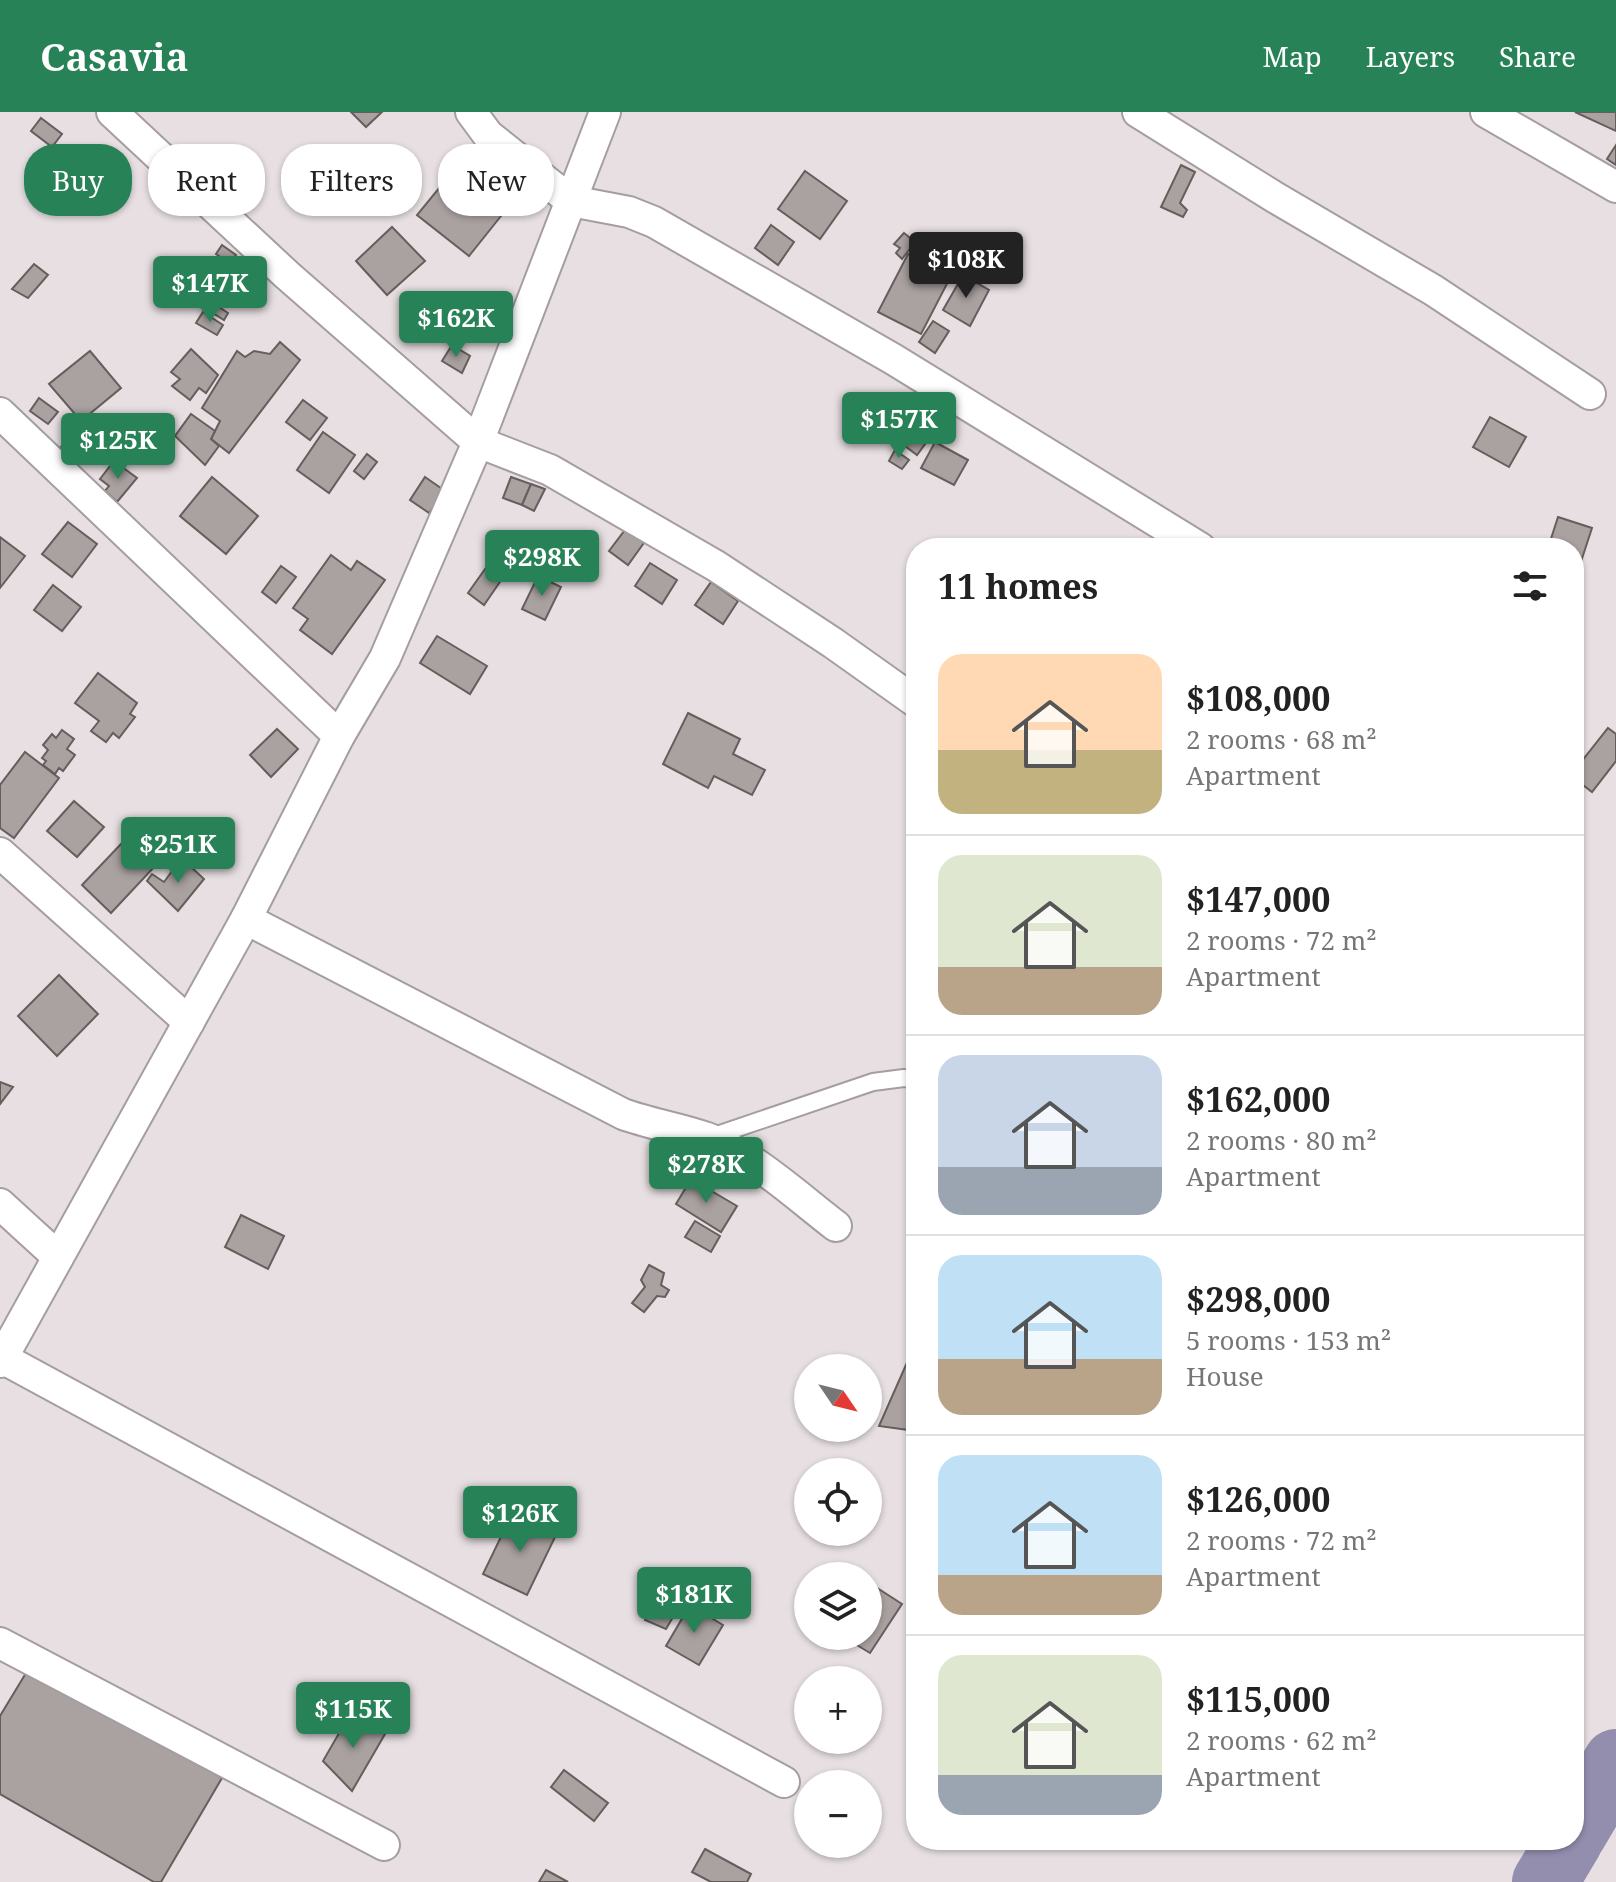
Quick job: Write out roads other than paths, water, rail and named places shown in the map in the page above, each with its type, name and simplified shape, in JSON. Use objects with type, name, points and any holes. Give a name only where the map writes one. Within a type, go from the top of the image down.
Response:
[{"type":"street","points":[[112,112],[287,275],[478,442],[550,470],[716,566],[906,695]]},
{"type":"street","points":[[471,112],[488,135],[571,201],[629,212],[654,222],[893,359],[1184,538]]},
{"type":"street","points":[[605,112],[478,442],[385,658],[339,736],[246,919],[1,1360],[784,1782]]},
{"type":"street","points":[[1138,112],[1433,290],[1590,394]]},
{"type":"street","points":[[1486,112],[1616,187]]},
{"type":"street","points":[[0,413],[339,736]]},
{"type":"street","points":[[0,853],[189,1022]]},
{"type":"street","points":[[246,919],[623,1114],[708,1138],[752,1163],[836,1226]]},
{"type":"street","points":[[0,1204],[58,1257]]},
{"type":"street","points":[[0,1643],[384,1845]]},
{"type":"lane","points":[[708,1138],[873,1082],[906,1078]]},
{"type":"waterway","points":[[1584,1816],[1616,1762]]},
{"type":"waterway","points":[[1545,1882],[1564,1850]]}]
